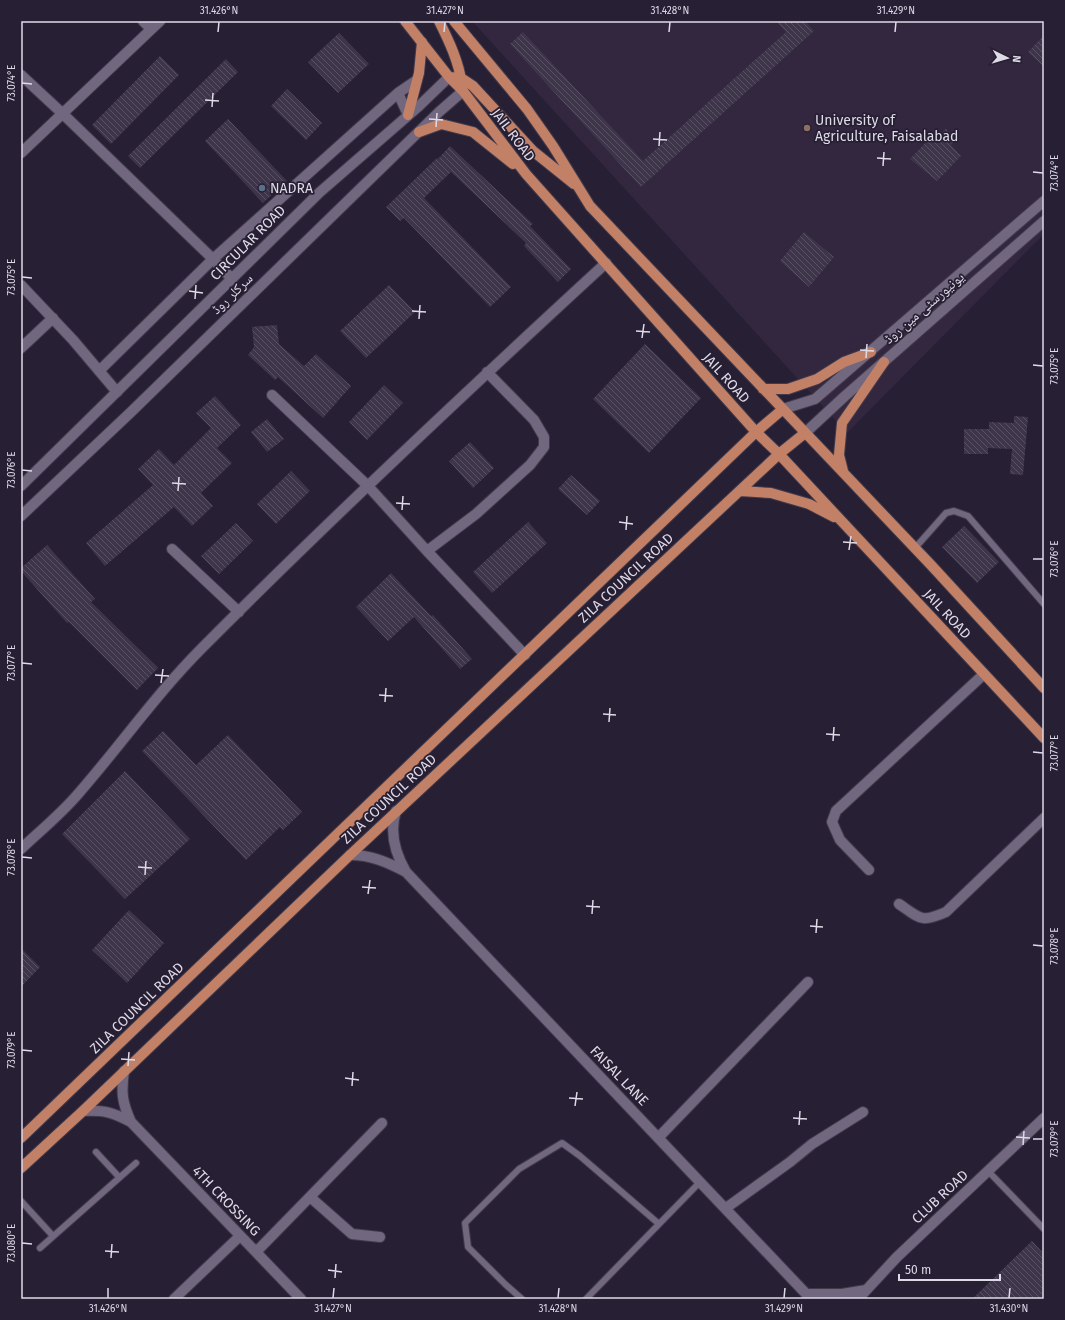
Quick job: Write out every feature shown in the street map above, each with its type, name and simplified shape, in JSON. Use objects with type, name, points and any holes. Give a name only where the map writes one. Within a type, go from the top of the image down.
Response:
[{"type":"main road","name":"JAIL ROAD","points":[[405,21],[449,77],[463,91],[526,174],[756,432],[779,454],[1044,738]]},
{"type":"main road","points":[[439,21],[459,66],[463,91]]},
{"type":"main road","name":"JAIL ROAD","points":[[454,21],[527,109],[554,146],[590,206],[805,434],[844,473],[1044,688]]},
{"type":"main road","points":[[408,115],[418,80],[422,42]]},
{"type":"main road","points":[[449,77],[461,78],[473,86],[533,151],[580,189]]},
{"type":"main road","points":[[419,132],[441,124],[473,132],[526,174]]},
{"type":"main road","points":[[763,389],[788,389],[817,379],[844,362],[871,352]]},
{"type":"main road","points":[[844,473],[839,455],[842,423],[884,362]]},
{"type":"main road","name":"ZILA COUNCIL ROAD","points":[[21,1138],[756,432],[783,410]]},
{"type":"main road","name":"ZILA COUNCIL ROAD","points":[[21,1168],[83,1111],[350,854],[779,454],[805,434]]},
{"type":"main road","points":[[740,491],[770,493],[786,497],[809,504],[841,520]]},
{"type":"street","points":[[143,21],[151,29]]},
{"type":"street","points":[[21,153],[160,21]]},
{"type":"street","points":[[21,75],[232,279]]},
{"type":"street","name":"CIRCULAR ROAD","points":[[21,486],[320,192],[449,77]]},
{"type":"street","points":[[99,371],[213,259],[398,93],[418,80]]},
{"type":"street","name":"سرکلر روڈ","points":[[21,516],[463,91]]},
{"type":"street","points":[[398,93],[408,115]]},
{"type":"street","points":[[783,410],[815,399],[1044,201]]},
{"type":"street","name":"یونیورسٹی مین روڈ","points":[[805,434],[824,414],[1044,221]]},
{"type":"street","points":[[21,848],[77,796],[147,711],[200,650],[487,372],[606,263]]},
{"type":"street","points":[[21,285],[53,318],[117,392]]},
{"type":"street","points":[[21,348],[53,318]]},
{"type":"street","points":[[426,551],[476,514],[530,466],[544,447],[544,437],[534,420],[487,372]]},
{"type":"street","points":[[272,395],[368,486],[426,551],[525,655]]},
{"type":"street","points":[[172,549],[239,612]]},
{"type":"street","points":[[869,870],[840,840],[832,822],[836,811],[984,674]]},
{"type":"street","name":"FAISAL LANE","points":[[396,811],[393,821],[395,848],[399,861],[406,872],[726,1208],[808,1297]]},
{"type":"street","points":[[899,904],[918,918],[930,919],[946,912],[1044,818]]},
{"type":"street","name":"FAISAL LANE","points":[[350,854],[364,855],[378,859],[406,872]]},
{"type":"street","points":[[658,1138],[808,982]]},
{"type":"street","name":"4TH CROSSING","points":[[124,1071],[122,1088],[124,1106],[131,1122]]},
{"type":"street","name":"4TH CROSSING","points":[[83,1111],[99,1110],[116,1114],[131,1122],[302,1299]]},
{"type":"street","points":[[726,1208],[790,1162],[812,1144],[863,1112]]},
{"type":"street","name":"CLUB ROAD","points":[[858,1299],[897,1257],[1044,1118]]},
{"type":"street","points":[[256,1252],[382,1123]]},
{"type":"street","points":[[310,1197],[352,1234],[380,1237]]},
{"type":"street","points":[[174,1299],[240,1236]]},
{"type":"street","points":[[808,1297],[866,1290]]},
{"type":"lane","points":[[914,548],[946,514],[954,512],[968,516],[1044,604]]},
{"type":"lane","points":[[522,1299],[468,1247],[465,1223],[519,1169],[562,1143],[580,1156],[659,1224]]},
{"type":"lane","points":[[96,1152],[119,1177]]},
{"type":"lane","points":[[40,1248],[136,1163]]},
{"type":"lane","points":[[988,1171],[1044,1229]]},
{"type":"lane","points":[[586,1299],[700,1182]]},
{"type":"lane","points":[[21,1201],[53,1236]]},
{"type":"shaded area","name":"University of Agriculture, Faisalabad","points":[[472,21],[1044,21],[1044,234],[847,433]]},
{"type":"building","points":[[776,21],[805,21],[814,31],[641,187],[510,44],[523,32],[643,161],[786,32]]},
{"type":"building","points":[[339,33],[369,64],[338,93],[308,62]]},
{"type":"building","points":[[1044,35],[1044,67],[1028,52]]},
{"type":"building","points":[[160,56],[179,75],[111,144],[92,125]]},
{"type":"building","points":[[226,59],[238,72],[140,168],[128,156]]},
{"type":"building","points":[[287,89],[322,123],[306,140],[271,106]]},
{"type":"building","points":[[228,119],[287,181],[263,203],[205,141]]},
{"type":"building","points":[[946,129],[955,139],[951,145],[961,156],[937,181],[910,159],[934,134],[937,136]]},
{"type":"building","points":[[450,146],[533,224],[530,226],[571,269],[558,282],[524,246],[526,243],[451,172],[424,198],[511,287],[490,307],[404,218],[400,221],[386,207]]},
{"type":"building","points":[[804,232],[834,257],[809,287],[780,261]]},
{"type":"building","points":[[389,285],[415,312],[366,358],[340,331]]},
{"type":"building","points":[[277,325],[279,344],[304,366],[316,354],[351,386],[323,418],[278,377],[275,380],[248,355],[254,347],[252,327]]},
{"type":"building","points":[[645,344],[701,398],[649,453],[593,399]]},
{"type":"building","points":[[384,385],[403,403],[367,440],[349,422]]},
{"type":"building","points":[[215,396],[241,425],[217,448],[232,463],[201,493],[213,506],[192,526],[174,507],[105,566],[86,543],[153,485],[138,469],[159,449],[174,465],[211,428],[196,413]]},
{"type":"building","points":[[1014,416],[1028,417],[1023,475],[1010,474],[1012,449],[988,448],[988,454],[964,454],[964,429],[989,429],[989,422],[1014,423]]},
{"type":"building","points":[[267,419],[284,439],[267,452],[251,432]]},
{"type":"building","points":[[470,442],[494,468],[473,488],[449,461]]},
{"type":"building","points":[[291,471],[310,491],[276,524],[257,504]]},
{"type":"building","points":[[571,475],[600,501],[587,515],[558,489]]},
{"type":"building","points":[[528,522],[547,543],[492,593],[473,572]]},
{"type":"building","points":[[236,523],[253,541],[219,574],[201,556]]},
{"type":"building","points":[[964,526],[999,562],[977,583],[942,547]]},
{"type":"building","points":[[47,545],[95,599],[91,602],[158,668],[137,690],[69,622],[67,623],[21,571],[21,568]]},
{"type":"building","points":[[391,573],[431,616],[433,615],[472,659],[460,669],[414,617],[388,641],[356,607]]},
{"type":"building","points":[[163,731],[196,765],[228,735],[302,812],[283,830],[280,827],[246,860],[142,751]]},
{"type":"building","points":[[125,771],[190,839],[125,899],[62,834]]},
{"type":"building","points":[[129,910],[164,943],[127,983],[92,950]]},
{"type":"building","points":[[21,948],[40,967],[21,987]]},
{"type":"building","points":[[1032,1241],[1044,1254],[1044,1299],[972,1299]]},
{"type":"place","name":"University of Agriculture, Faisalabad","points":[[807,128]]},
{"type":"place","name":"NADRA","points":[[262,188]]}]
